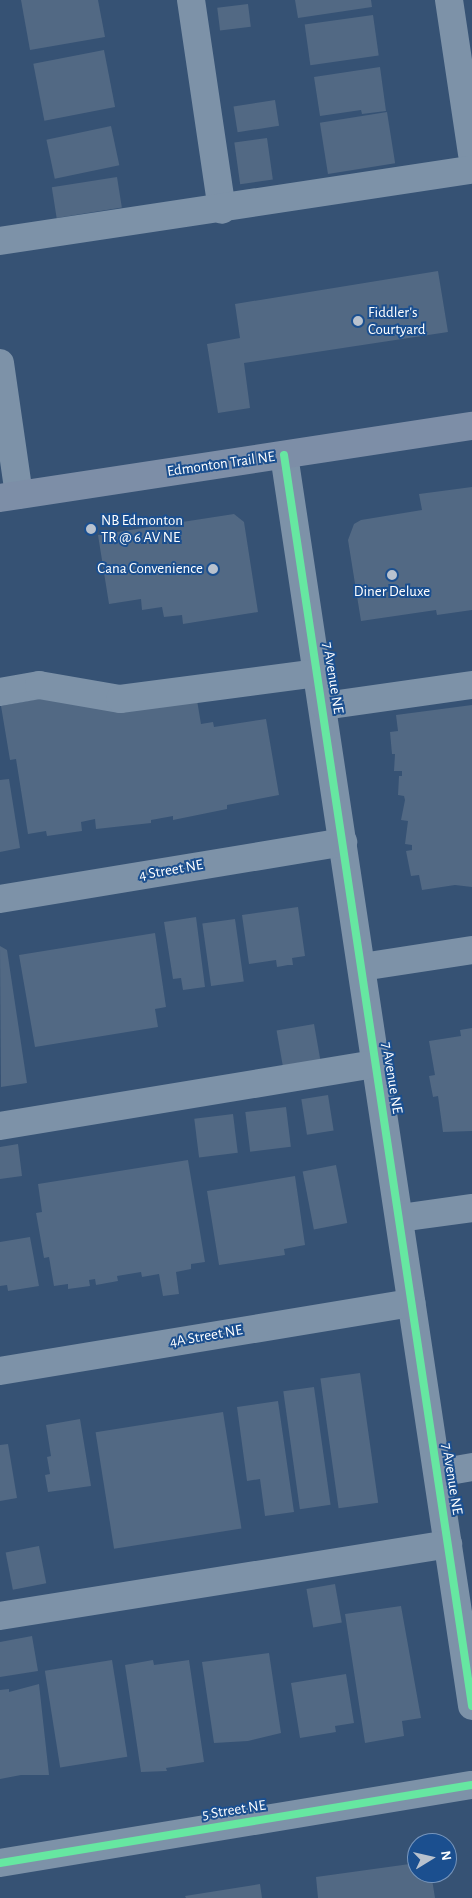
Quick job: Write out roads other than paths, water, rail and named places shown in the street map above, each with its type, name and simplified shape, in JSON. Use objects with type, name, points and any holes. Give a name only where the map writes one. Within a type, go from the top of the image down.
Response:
[{"type":"main road","name":"Edmonton Trail NE","points":[[10,496],[472,426]]},
{"type":"street","points":[[191,0],[222,210]]},
{"type":"street","points":[[449,0],[472,154]]},
{"type":"street","points":[[0,241],[222,210],[472,170]]},
{"type":"street","points":[[0,363],[10,496]]},
{"type":"street","name":"7 Avenue NE","points":[[284,455],[324,706],[472,1706]]},
{"type":"street","points":[[0,692],[39,685],[120,699],[318,673]]},
{"type":"street","points":[[324,706],[472,685]]},
{"type":"street","name":"4 Street NE","points":[[0,899],[343,842]]},
{"type":"street","points":[[362,967],[472,950]]},
{"type":"street","points":[[0,1126],[376,1064]]},
{"type":"street","points":[[400,1218],[472,1208]]},
{"type":"street","name":"4A Street NE","points":[[0,1371],[411,1303]]},
{"type":"street","points":[[438,1473],[472,1468]]},
{"type":"street","points":[[0,1616],[448,1544]]},
{"type":"street","name":"5 Street NE","points":[[0,1862],[472,1785]]},
{"type":"place","name":"Fiddler's Courtyard","points":[[358,321]]},
{"type":"place","name":"NB Edmonton TR @ 6 AV NE","points":[[91,529]]},
{"type":"place","name":"Cana Convenience","points":[[213,569]]},
{"type":"place","name":"Diner Deluxe","points":[[392,575]]}]
